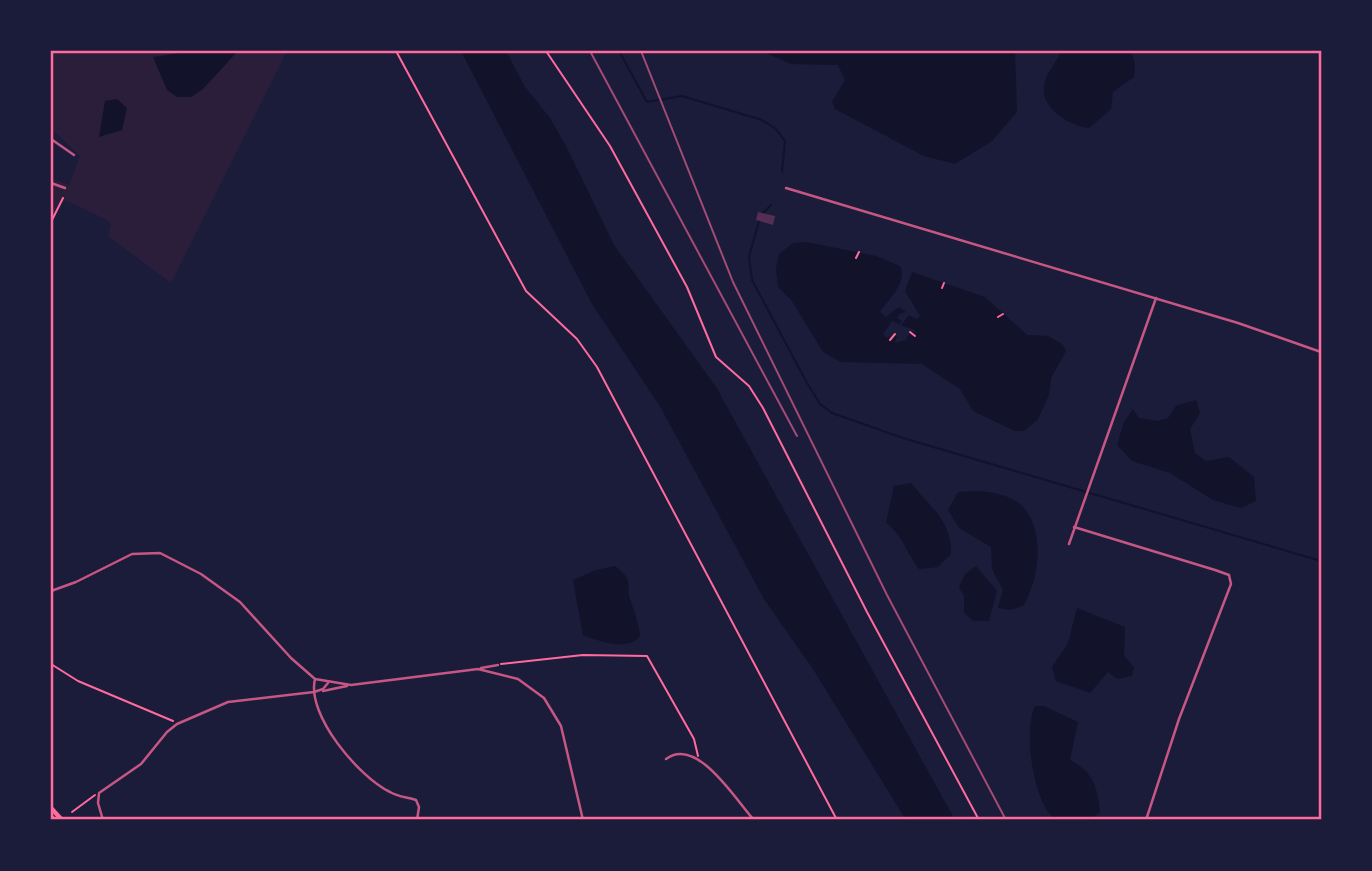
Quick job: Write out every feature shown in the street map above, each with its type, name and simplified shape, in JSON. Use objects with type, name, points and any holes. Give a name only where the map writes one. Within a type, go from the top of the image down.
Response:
[{"type":"highway","points":[[51,808],[62,820]]},
{"type":"street","points":[[51,139],[74,155]]},
{"type":"street","points":[[51,183],[65,188]]},
{"type":"street","points":[[786,188],[1156,298],[1321,352]]},
{"type":"street","points":[[1069,544],[1156,298]]},
{"type":"street","points":[[1074,527],[1215,570],[1228,575],[1231,584],[1179,719],[1146,820]]},
{"type":"street","points":[[51,591],[76,582],[132,554],[160,553],[201,574],[240,602],[315,679],[356,684]]},
{"type":"street","points":[[103,820],[98,803],[99,793],[141,764],[177,724],[228,702],[498,665]]},
{"type":"street","points":[[478,669],[518,679],[536,691],[551,707],[561,726],[583,820]]},
{"type":"street","points":[[315,679],[314,692],[320,713],[335,739],[380,786],[390,793],[416,800],[419,807],[417,820]]},
{"type":"street","points":[[320,691],[328,682]]},
{"type":"street","points":[[666,758],[684,752],[698,757],[754,820]]},
{"type":"path","points":[[396,51],[526,291],[577,339],[597,367],[837,820]]},
{"type":"path","points":[[546,51],[610,146],[687,287],[716,357],[749,387],[763,408],[867,612],[979,820]]},
{"type":"path","points":[[51,222],[63,198]]},
{"type":"path","points":[[856,258],[859,252]]},
{"type":"path","points":[[942,288],[944,283]]},
{"type":"path","points":[[998,317],[1003,314]]},
{"type":"path","points":[[910,332],[915,336]]},
{"type":"path","points":[[890,340],[895,334]]},
{"type":"path","points":[[498,665],[553,656],[648,656],[694,740],[698,757]]},
{"type":"path","points":[[51,664],[78,681],[160,714],[177,724]]},
{"type":"path","points":[[72,812],[99,793]]},
{"type":"shaded area","points":[[51,51],[287,51],[171,283],[108,236],[111,224],[107,220],[67,201],[61,202],[51,219],[51,178],[69,185],[80,156],[51,128]]},
{"type":"shaded area","points":[[194,51],[237,52],[203,89],[191,97],[177,97],[167,90],[153,57]]},
{"type":"shaded area","points":[[461,51],[506,51],[525,87],[550,118],[614,245],[716,387],[955,820],[906,820],[813,669],[764,599],[661,408],[592,304]]},
{"type":"shaded area","points":[[762,51],[1015,51],[1017,112],[992,141],[955,164],[924,156],[835,109],[832,102],[845,80],[838,65],[791,64]]},
{"type":"shaded area","points":[[1061,51],[1131,51],[1135,64],[1134,77],[1113,92],[1111,109],[1089,128],[1081,127],[1058,115],[1044,94],[1047,77]]},
{"type":"shaded area","points":[[117,99],[127,108],[122,130],[99,137],[105,101]]},
{"type":"shaded area","points":[[806,242],[876,256],[900,266],[900,284],[880,312],[886,317],[899,307],[906,312],[899,314],[897,318],[902,321],[899,324],[892,321],[883,334],[887,338],[895,334],[897,337],[894,343],[906,340],[910,332],[917,331],[901,325],[909,315],[917,319],[920,316],[905,291],[912,272],[985,297],[1027,335],[1048,336],[1062,344],[1066,351],[1051,378],[1049,395],[1038,419],[1024,431],[1015,431],[973,411],[960,389],[922,364],[841,362],[823,352],[792,301],[778,287],[776,269],[779,254],[793,243]]},
{"type":"shaded area","points":[[1196,400],[1200,413],[1190,429],[1195,453],[1206,461],[1229,457],[1254,477],[1256,501],[1241,508],[1213,500],[1170,473],[1132,461],[1117,445],[1124,422],[1133,409],[1139,418],[1158,421],[1168,418],[1176,406]]},
{"type":"shaded area","points":[[911,483],[939,516],[948,532],[951,554],[938,567],[919,569],[886,523],[894,486]]},
{"type":"shaded area","points":[[958,492],[1000,494],[1016,501],[1028,514],[1034,526],[1038,554],[1033,582],[1023,606],[1010,610],[998,608],[1003,590],[992,569],[991,547],[959,528],[948,510]]},
{"type":"shaded area","points":[[615,566],[627,579],[640,636],[634,641],[620,644],[583,635],[573,580],[596,570]]},
{"type":"shaded area","points":[[976,566],[997,591],[989,621],[974,621],[964,613],[964,596],[959,587],[965,574]]},
{"type":"shaded area","points":[[1077,608],[1125,627],[1124,656],[1134,667],[1132,676],[1117,679],[1108,672],[1090,693],[1056,681],[1052,667],[1068,643]]},
{"type":"shaded area","points":[[1035,706],[1044,706],[1078,722],[1070,760],[1089,775],[1096,788],[1100,812],[1090,820],[1055,820],[1047,811],[1032,766],[1030,732]]},
{"type":"building","points":[[758,212],[775,216],[773,225],[756,220]]},
{"type":"waterway","points":[[619,51],[647,102],[682,96],[762,120],[776,129],[785,141],[782,172]]},
{"type":"waterway","points":[[763,213],[771,205]]},
{"type":"waterway","points":[[759,221],[749,257],[752,280],[807,383],[820,404],[832,413],[903,438],[1321,561]]},
{"type":"railway","points":[[590,51],[797,436]]},
{"type":"railway","points":[[641,51],[733,282],[887,595],[1006,820]]}]
